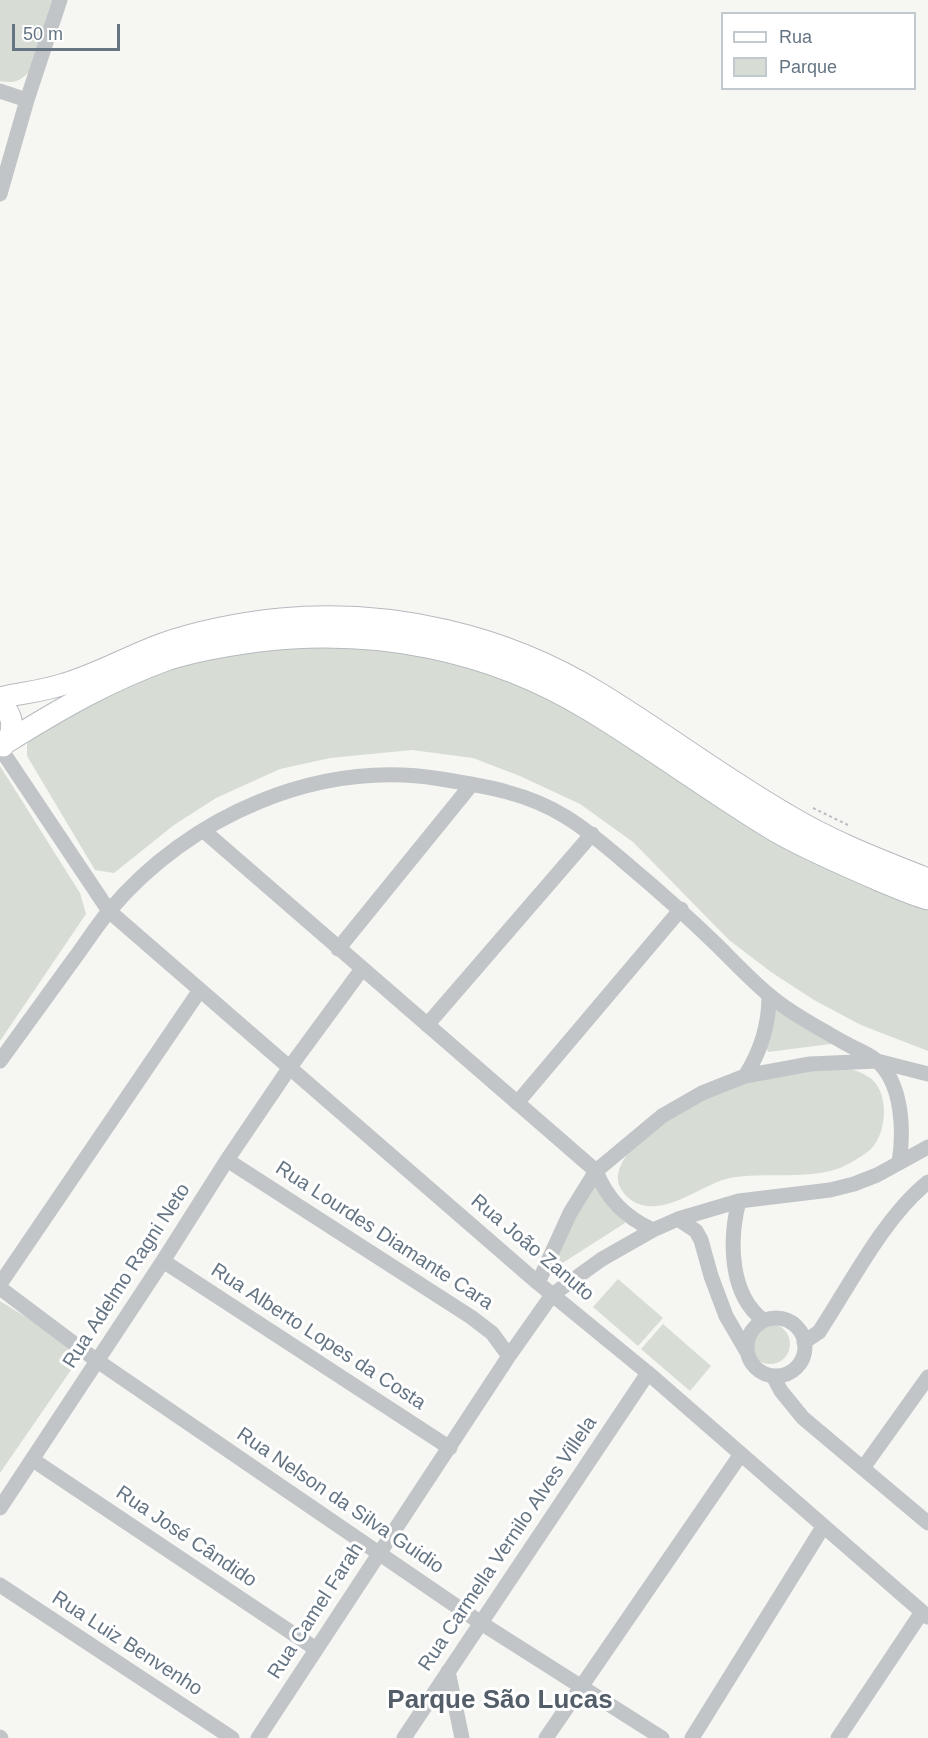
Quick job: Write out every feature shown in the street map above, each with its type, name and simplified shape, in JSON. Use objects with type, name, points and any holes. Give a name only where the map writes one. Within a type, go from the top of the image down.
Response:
[{"type":"main road","points":[[0,698],[64,684],[163,644],[242,624],[318,616],[354,617],[418,624],[485,641],[532,658],[565,674],[599,693],[786,815],[849,847],[928,879]]},
{"type":"main road","points":[[2,746],[85,696],[171,659],[210,649],[318,636],[352,637],[414,644],[478,660],[524,676],[555,691],[776,832],[841,865],[928,899]]},
{"type":"main road","points":[[0,703],[11,717],[11,734],[2,746]]},
{"type":"street","points":[[0,194],[27,100],[60,0]]},
{"type":"street","points":[[0,91],[27,100]]},
{"type":"street","name":"Rua João Zanuto","points":[[2,746],[109,911],[538,1283],[648,1373],[925,1615]]},
{"type":"street","points":[[0,1061],[109,911],[169,854],[253,803],[306,785],[361,775],[417,775],[505,790],[536,801],[565,816],[592,834],[681,909],[769,996],[822,1030],[877,1061],[928,1074]]},
{"type":"street","points":[[338,949],[472,784]]},
{"type":"street","points":[[204,831],[596,1171],[605,1190],[618,1207],[628,1216],[653,1230]]},
{"type":"street","points":[[427,1026],[592,834]]},
{"type":"street","points":[[517,1103],[681,909]]},
{"type":"street","name":"Rua Adelmo Ragni Neto","points":[[0,1508],[227,1160],[290,1067],[362,969]]},
{"type":"street","points":[[0,1286],[200,990]]},
{"type":"street","points":[[745,1076],[758,1054],[766,1030],[769,996]]},
{"type":"street","points":[[538,1283],[570,1213],[596,1171],[662,1116],[702,1093],[745,1076],[810,1064],[877,1061]]},
{"type":"street","points":[[877,1061],[887,1076],[900,1109],[902,1145],[899,1162]]},
{"type":"street","points":[[552,1294],[602,1259],[653,1230],[678,1219],[740,1201],[830,1190],[854,1184],[877,1175],[928,1147]]},
{"type":"street","name":"Rua Lourdes Diamante Cara","points":[[227,1160],[471,1317],[492,1333],[509,1356]]},
{"type":"street","points":[[804,1342],[819,1332],[888,1226],[903,1206],[928,1182]]},
{"type":"street","points":[[740,1201],[733,1236],[736,1271],[746,1301],[763,1320]]},
{"type":"street","points":[[678,1219],[696,1231],[701,1240],[726,1316],[749,1359],[759,1371],[773,1376],[788,1373],[799,1364],[805,1349],[802,1334],[792,1323],[778,1318],[763,1320],[757,1324],[748,1337],[747,1352]]},
{"type":"street","name":"Rua Alberto Lopes da Costa","points":[[163,1261],[450,1448]]},
{"type":"street","points":[[711,1276],[736,1271]]},
{"type":"street","name":"Rua Nelson da Silva Guidio","points":[[0,1286],[96,1360],[481,1623],[662,1738]]},
{"type":"street","name":"Rua Camel Farah","points":[[258,1738],[552,1294]]},
{"type":"street","name":"Rua Carmella Vernilo Alves Villela","points":[[404,1738],[648,1373]]},
{"type":"street","points":[[773,1376],[781,1391],[803,1418],[928,1523]]},
{"type":"street","points":[[863,1468],[928,1377]]},
{"type":"street","points":[[546,1738],[741,1454]]},
{"type":"street","name":"Rua José Cândido","points":[[33,1460],[316,1649]]},
{"type":"street","points":[[692,1738],[824,1527]]},
{"type":"street","name":"Rua Luiz Benvenho","points":[[0,1585],[232,1738]]},
{"type":"street","points":[[838,1738],[925,1615]]},
{"type":"street","points":[[448,1671],[462,1738]]},
{"type":"path","points":[[814,808],[854,828]]},
{"type":"green space","points":[[0,0],[52,0],[30,70],[24,77],[13,82],[0,81]]},
{"type":"green space","points":[[316,644],[390,647],[534,685],[928,903],[928,1051],[861,1025],[814,1000],[771,972],[729,940],[633,842],[580,804],[520,776],[473,758],[412,750],[330,758],[280,769],[216,798],[174,825],[114,873],[95,870],[27,756],[27,744],[43,726],[104,694],[170,667],[241,651]]},
{"type":"green space","points":[[0,766],[80,893],[86,914],[0,1041]]},
{"type":"green space","points":[[774,1009],[833,1040],[831,1044],[768,1052],[766,1046]]},
{"type":"green space","points":[[814,1068],[842,1068],[861,1073],[874,1082],[880,1090],[884,1111],[881,1132],[871,1149],[857,1159],[836,1169],[823,1172],[726,1179],[677,1201],[656,1206],[636,1203],[621,1189],[618,1173],[626,1157],[640,1140],[682,1110],[704,1097],[747,1079]]},
{"type":"green space","points":[[595,1183],[624,1218],[625,1223],[561,1264],[555,1262],[559,1244]]},
{"type":"green space","points":[[618,1279],[663,1318],[638,1346],[593,1307]]},
{"type":"green space","points":[[0,1301],[63,1340],[73,1355],[71,1370],[0,1473]]},
{"type":"green space","points":[[663,1324],[711,1366],[690,1391],[641,1349]]},
{"type":"green space","points":[[770,1324],[778,1325],[784,1330],[789,1336],[789,1352],[784,1358],[778,1363],[770,1364],[762,1363],[756,1358],[751,1352],[750,1344],[751,1336],[756,1330],[762,1325]]},
{"type":"district","name":"Parque São Lucas","points":[[500,1701]]}]
